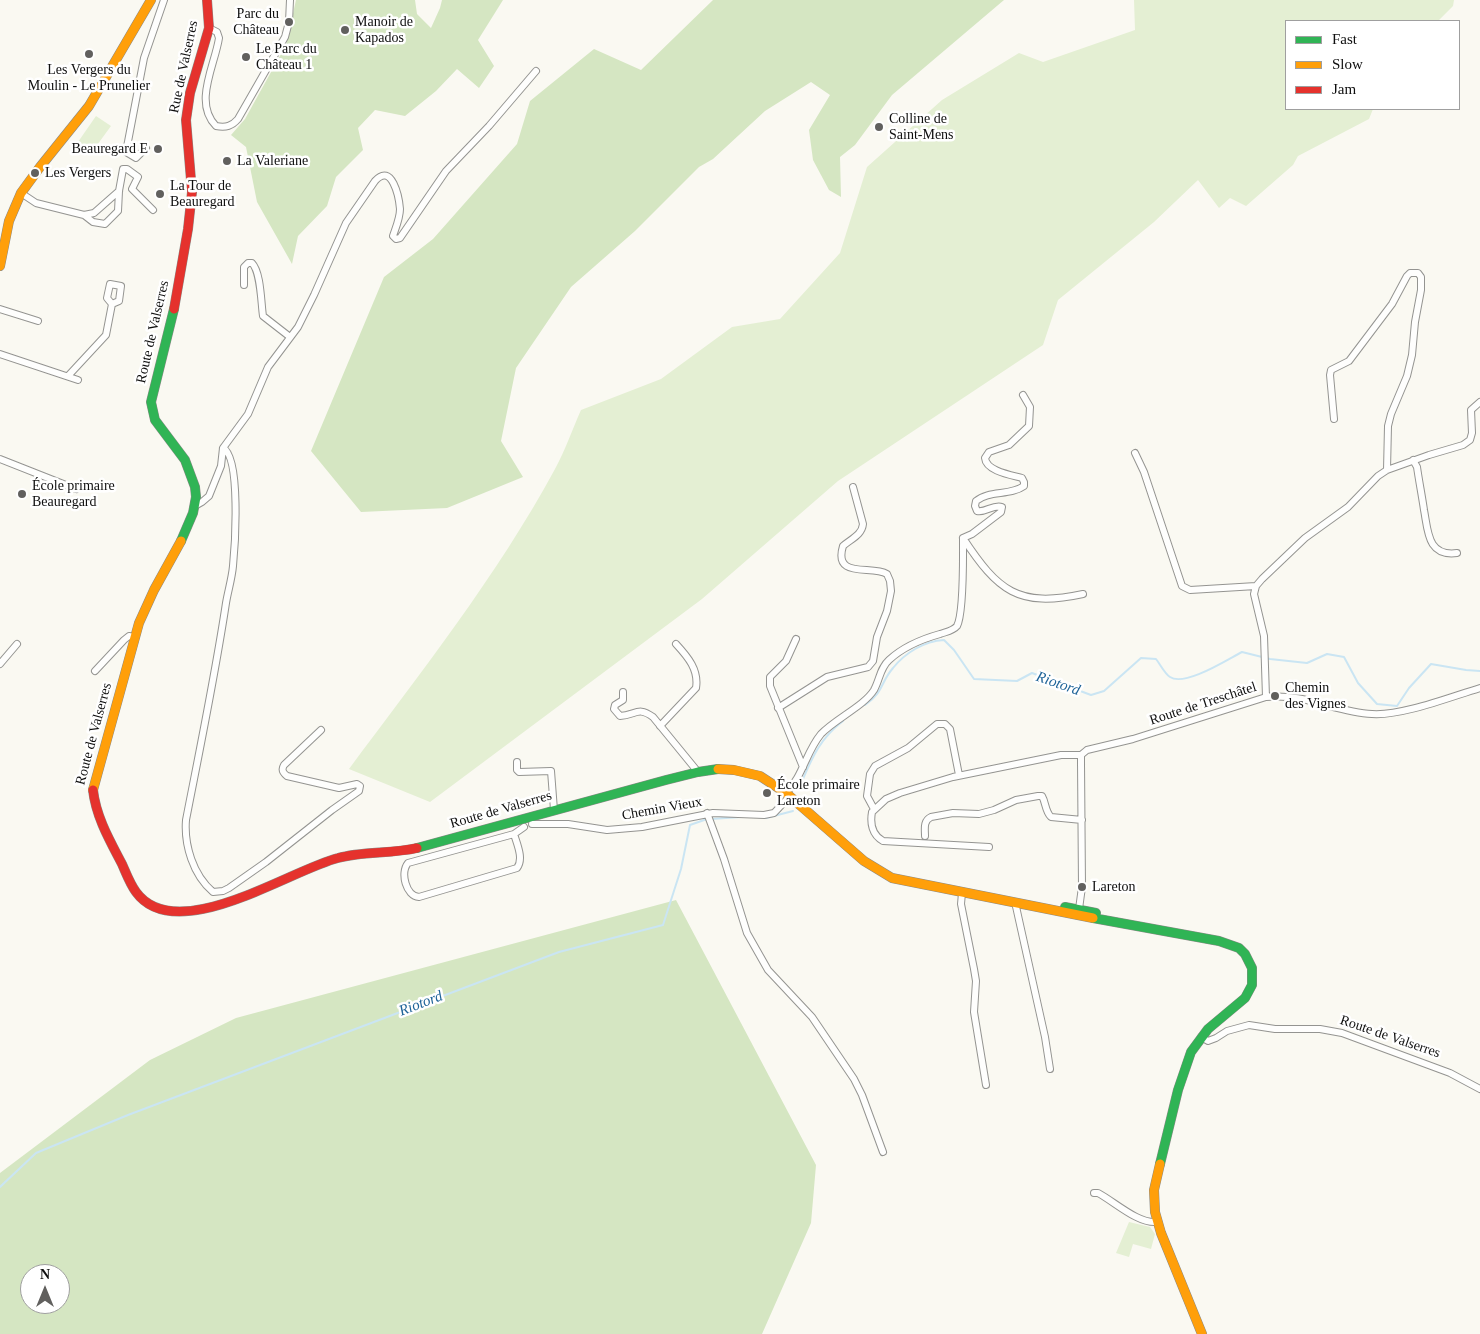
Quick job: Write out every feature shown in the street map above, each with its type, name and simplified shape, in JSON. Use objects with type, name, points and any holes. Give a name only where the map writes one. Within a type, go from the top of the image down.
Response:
[{"type":"street","points":[[0,266],[14,207],[35,174],[88,107],[150,0]]},
{"type":"street","points":[[146,148],[136,158],[126,152],[144,58],[164,0]]},
{"type":"street","name":"Rue de Valserres","points":[[191,200],[191,174],[186,120],[190,93],[208,28],[207,0]]},
{"type":"street","points":[[208,28],[217,32],[219,38],[208,82],[206,108],[210,120],[216,126],[228,126],[234,124],[238,119],[282,42],[289,22],[290,0]]},
{"type":"street","points":[[195,506],[209,496],[221,466],[222,448],[248,414],[268,367],[298,327],[346,223],[379,177],[389,176],[393,180],[400,208],[393,236],[396,239],[400,238],[446,171],[489,126],[536,71]]},
{"type":"street","points":[[22,193],[36,203],[84,215],[93,222],[105,224],[118,211],[119,190],[123,170],[127,169],[138,177],[132,190],[153,210]]},
{"type":"street","points":[[84,215],[94,213],[119,190]]},
{"type":"street","name":"Route de Valserres","points":[[191,200],[182,271],[153,390],[151,410],[154,422],[183,457],[190,470],[195,485],[195,506],[186,530],[145,608],[135,637],[93,789],[93,796],[103,824],[136,892],[152,906],[162,910],[177,912],[209,908],[337,858],[415,849],[521,824],[554,810],[666,780],[720,769],[746,772],[760,776],[788,795],[884,876],[1015,902]]},
{"type":"street","points":[[244,285],[244,267],[248,263],[252,263],[256,266],[258,274],[263,316],[290,336]]},
{"type":"street","points":[[1334,419],[1331,370],[1349,361],[1392,304],[1406,276],[1410,272],[1418,273],[1421,277],[1421,290],[1415,322],[1412,355],[1388,426],[1387,470]]},
{"type":"street","points":[[68,376],[106,335],[112,304]]},
{"type":"street","points":[[0,309],[38,321]]},
{"type":"street","points":[[0,354],[78,380]]},
{"type":"street","points":[[1023,395],[1030,407],[1029,426],[1009,445],[989,452],[984,458],[989,467],[1022,478],[1024,486],[1018,490],[985,496],[976,501],[977,511],[981,512],[997,505],[1002,507],[1001,512],[972,534],[963,538],[987,572],[1010,590],[1032,598],[1045,600],[1059,600],[1083,594]]},
{"type":"street","points":[[1266,696],[1264,636],[1254,594],[1256,586],[1305,538],[1348,507],[1378,476],[1387,470],[1463,445],[1470,440],[1472,433],[1472,410],[1480,402]]},
{"type":"street","points":[[222,448],[229,454],[234,477],[233,566],[185,832],[188,848],[198,874],[205,886],[213,892],[229,888],[359,791],[360,786],[357,784],[346,787],[333,787],[284,774],[282,768],[284,765],[322,730]]},
{"type":"street","points":[[1135,453],[1144,472],[1182,586],[1190,590],[1256,586]]},
{"type":"street","points":[[0,459],[76,488]]},
{"type":"street","points":[[1414,460],[1417,467],[1425,513],[1426,530],[1430,540],[1436,548],[1444,553],[1457,553]]},
{"type":"street","points":[[778,708],[827,677],[868,666],[872,662],[877,637],[887,611],[891,592],[890,581],[887,574],[880,570],[852,570],[846,566],[842,559],[843,546],[860,534],[863,524],[853,487]]},
{"type":"street","name":"Chemin Vieux","points":[[532,820],[607,830],[708,817],[774,813],[788,795],[820,736],[830,725],[873,691],[883,666],[909,646],[950,631],[957,626],[960,613],[963,538]]},
{"type":"street","points":[[94,671],[124,640],[129,636],[135,637]]},
{"type":"street","points":[[796,639],[786,660],[770,678],[770,686],[803,767]]},
{"type":"street","points":[[0,664],[17,644]]},
{"type":"street","points":[[660,726],[696,688],[697,674],[688,657],[676,644]]},
{"type":"street","name":"Route de Treschâtel","points":[[874,809],[886,799],[900,793],[959,775],[1061,755],[1081,756],[1086,750],[1133,739],[1266,696],[1306,698],[1354,711],[1386,714],[1480,688]]},
{"type":"street","points":[[623,692],[623,700],[615,705],[614,709],[620,716],[644,711],[653,717],[698,772]]},
{"type":"street","points":[[959,775],[950,729],[945,724],[937,724],[908,748],[875,766],[870,774],[867,790],[867,796],[874,809],[871,816],[872,827],[875,834],[883,841],[989,847]]},
{"type":"street","points":[[1081,756],[1081,913]]},
{"type":"street","points":[[517,762],[516,770],[519,772],[551,771],[554,810]]},
{"type":"street","points":[[925,836],[926,821],[932,817],[953,813],[979,814],[994,810],[1016,800],[1038,796],[1042,796],[1044,799],[1050,817],[1082,820]]},
{"type":"street","points":[[708,817],[724,859],[747,933],[768,970],[812,1017],[854,1079],[883,1152]]},
{"type":"street","points":[[514,834],[520,858],[519,866],[516,868],[419,897],[413,896],[410,893],[404,876],[404,869],[408,863],[514,834],[519,832],[521,824]]},
{"type":"street","points":[[962,893],[961,904],[976,980],[974,1012],[986,1085]]},
{"type":"street","points":[[1015,902],[1049,910],[1081,913]]},
{"type":"street","points":[[1015,902],[1044,904],[1219,941],[1239,948],[1249,960],[1252,976],[1249,992],[1240,1004],[1208,1029],[1191,1052],[1182,1076],[1160,1159],[1154,1190],[1158,1222],[1202,1334]]},
{"type":"street","points":[[1015,902],[1045,1037],[1050,1069]]},
{"type":"street","name":"Route de Valserres","points":[[1201,1038],[1208,1041],[1227,1031],[1249,1025],[1276,1029],[1320,1029],[1342,1032],[1450,1073],[1480,1088]]},
{"type":"street","points":[[1094,1193],[1098,1193],[1124,1210],[1150,1223],[1158,1222]]},
{"type":"green space","points":[[296,0],[415,0],[417,14],[431,28],[442,0],[503,0],[478,40],[494,66],[479,88],[457,69],[436,91],[405,116],[375,110],[358,128],[363,150],[336,177],[327,206],[298,236],[292,264],[257,202],[246,147],[231,135],[245,119],[286,45]]},
{"type":"green space","points":[[713,0],[1004,0],[892,95],[855,145],[840,157],[841,197],[829,190],[813,160],[809,130],[830,95],[811,82],[765,111],[713,159],[699,167],[635,231],[571,287],[516,368],[501,441],[523,477],[447,508],[361,512],[311,451],[384,277],[433,239],[517,144],[530,101],[594,49],[641,70]]},
{"type":"green space","points":[[1134,0],[1454,0],[1453,6],[1439,20],[1285,20],[1285,110],[1373,110],[1369,119],[1298,156],[1293,165],[1246,206],[1230,198],[1219,208],[1198,180],[1154,222],[1058,300],[1043,345],[838,481],[702,599],[430,802],[349,769],[431,660],[508,547],[555,469],[581,410],[661,379],[732,327],[780,319],[840,253],[867,167],[942,100],[1019,53],[1043,62],[1135,30]]},
{"type":"green space","points":[[96,116],[111,126],[92,152],[78,142]]},
{"type":"green space","points":[[676,900],[816,1165],[811,1223],[762,1334],[0,1334],[0,1173],[150,1060],[236,1018]]},
{"type":"green space","points":[[1129,1222],[1150,1227],[1155,1234],[1151,1249],[1133,1244],[1129,1257],[1116,1253]]},
{"type":"waterway","name":"Riotord","points":[[865,705],[876,696],[889,673],[903,657],[922,645],[944,640],[954,650],[974,679],[1017,681],[1032,673],[1091,695],[1104,691],[1141,658],[1156,659],[1168,676],[1177,679],[1196,675],[1242,652],[1270,659],[1307,663],[1327,654],[1344,657],[1358,683],[1377,704],[1397,706],[1409,688],[1431,664],[1480,671]]},
{"type":"waterway","name":"Riotord","points":[[799,788],[821,743],[843,721]]},
{"type":"waterway","name":"Riotord","points":[[766,818],[793,811]]},
{"type":"waterway","name":"Riotord","points":[[711,819],[741,817]]},
{"type":"waterway","name":"Riotord","points":[[0,1187],[36,1153],[128,1115],[559,952],[663,925],[681,869],[690,825],[707,819]]},
{"type":"traffic: fast","points":[[174,309],[151,402],[155,420],[185,460],[195,487],[196,497],[193,513],[181,541]]},
{"type":"traffic: fast","points":[[417,848],[666,780],[718,769]]},
{"type":"traffic: fast","points":[[1065,907],[1096,913]]},
{"type":"traffic: fast","points":[[1093,918],[1219,941],[1239,948],[1245,954],[1252,968],[1252,985],[1245,998],[1208,1029],[1191,1052],[1178,1090],[1160,1164]]},
{"type":"traffic: slow","points":[[0,266],[9,221],[21,193],[89,106],[151,0]]},
{"type":"traffic: slow","points":[[93,790],[139,623],[154,590],[181,541]]},
{"type":"traffic: slow","points":[[718,769],[734,770],[760,776],[786,793],[864,861],[892,878],[1093,918]]},
{"type":"traffic: slow","points":[[1160,1164],[1154,1190],[1155,1212],[1161,1233],[1202,1334]]},
{"type":"traffic: jam","points":[[174,309],[188,229],[192,192],[186,120],[190,93],[209,28],[207,0]]},
{"type":"traffic: jam","points":[[93,790],[97,810],[104,828],[136,892],[154,907],[178,912],[205,909],[234,900],[338,858],[357,854],[417,848]]},
{"type":"place","name":"Parc du Château","points":[[289,22]]},
{"type":"place","name":"Manoir de Kapados","points":[[345,30]]},
{"type":"place","name":"Les Vergers du Moulin - Le Prunelier","points":[[89,54]]},
{"type":"place","name":"Le Parc du Château 1","points":[[246,57]]},
{"type":"place","name":"Colline de Saint-Mens","points":[[879,127]]},
{"type":"place","name":"Beauregard E","points":[[158,149]]},
{"type":"place","name":"La Valeriane","points":[[227,161]]},
{"type":"place","name":"Les Vergers","points":[[35,173]]},
{"type":"place","name":"La Tour de Beauregard","points":[[160,194]]},
{"type":"place","name":"École primaire Beauregard","points":[[22,494]]},
{"type":"place","name":"Chemin des Vignes","points":[[1275,696]]},
{"type":"place","name":"École primaire Lareton","points":[[767,793]]},
{"type":"place","name":"Lareton","points":[[1082,887]]}]
